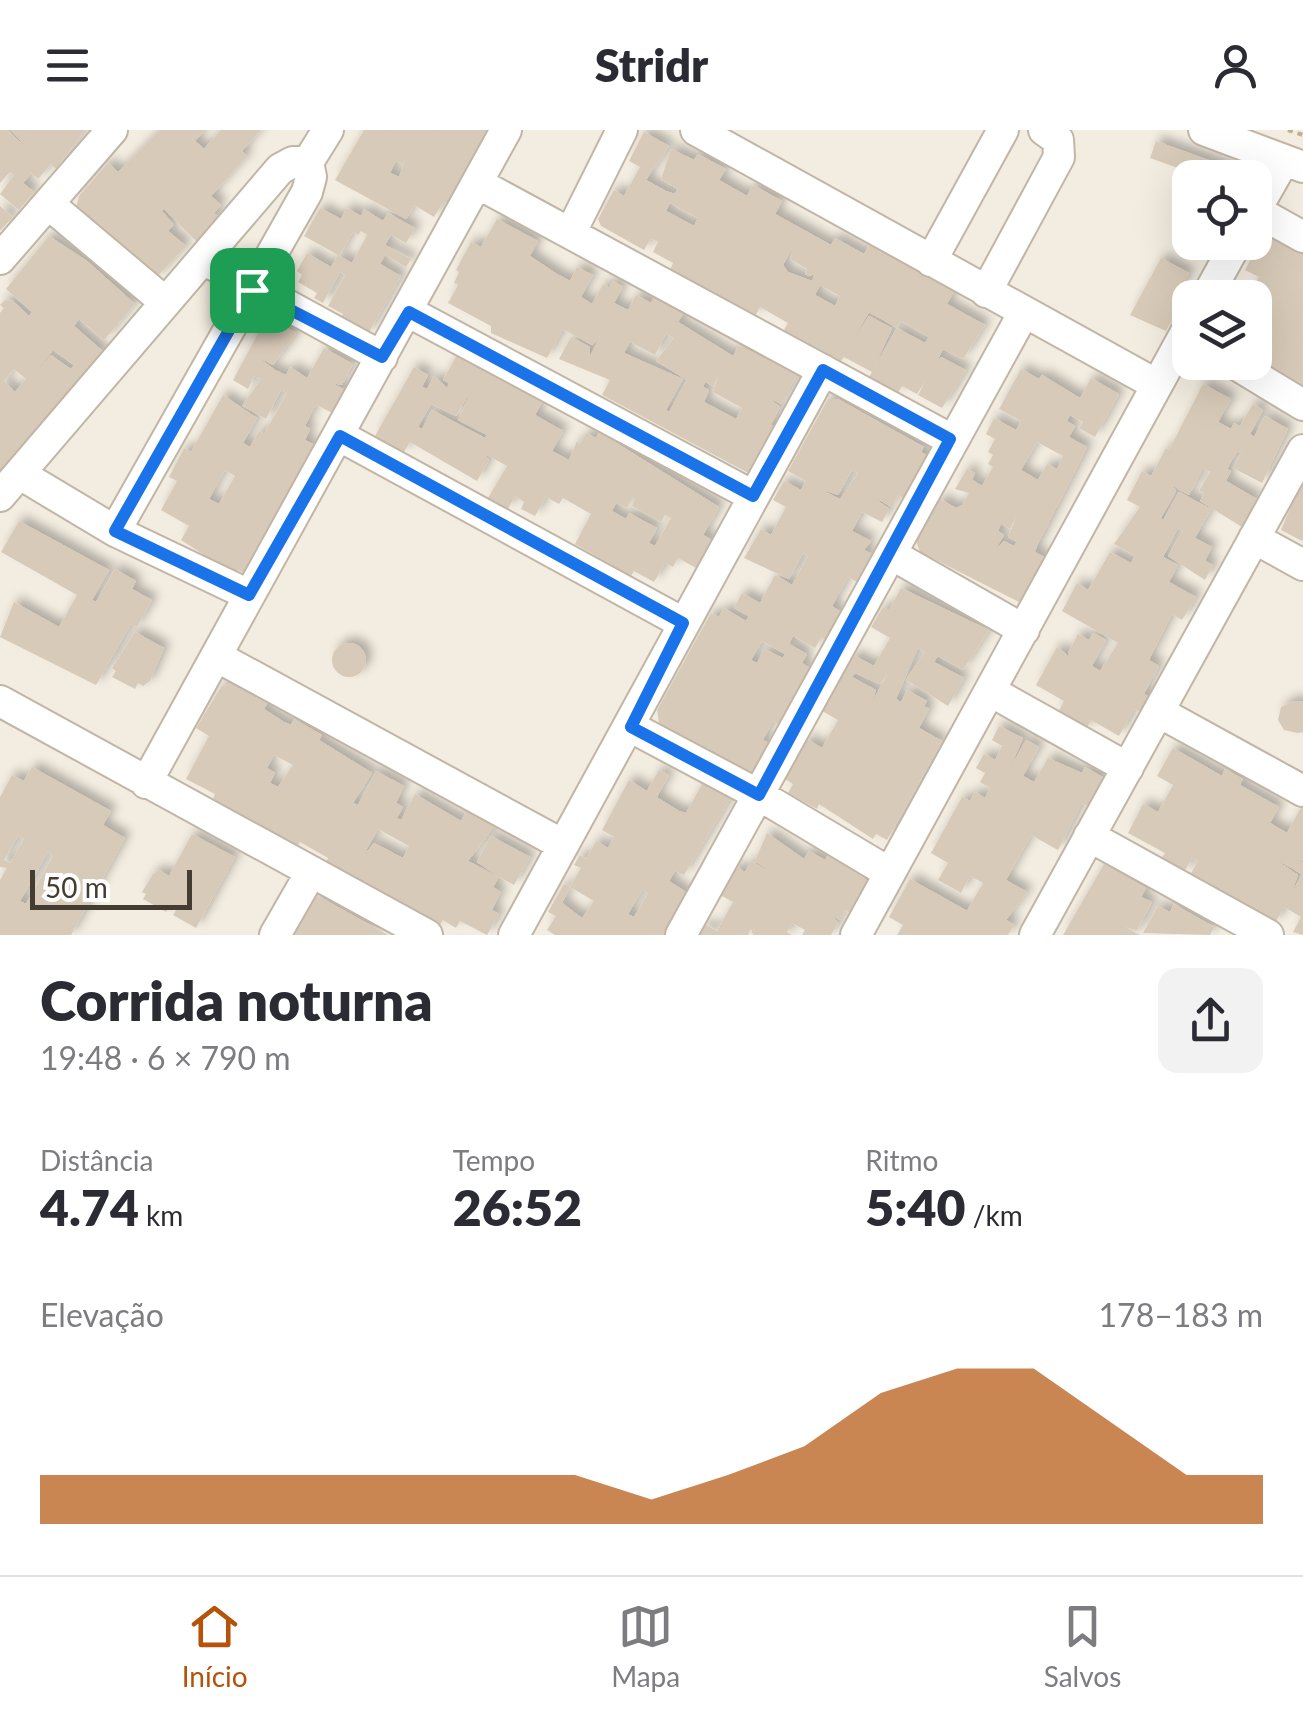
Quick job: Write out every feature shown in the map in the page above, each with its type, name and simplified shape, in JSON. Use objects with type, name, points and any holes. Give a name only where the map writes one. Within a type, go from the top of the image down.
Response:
[{"type":"street","points":[[0,259],[51,206],[112,130]]},
{"type":"street","points":[[115,531],[307,192],[311,177],[308,162],[328,130]]},
{"type":"street","points":[[146,783],[506,130]]},
{"type":"street","points":[[571,232],[622,130]]},
{"type":"street","points":[[696,130],[1023,314],[1158,385]]},
{"type":"street","points":[[931,261],[1003,130]]},
{"type":"street","points":[[986,292],[1058,157],[1058,140],[1044,130]]},
{"type":"street","points":[[1204,130],[1293,164],[1272,190]]},
{"type":"street","points":[[249,595],[10,485],[280,169],[308,162]]},
{"type":"street","points":[[479,184],[950,439]]},
{"type":"street","points":[[51,206],[166,302]]},
{"type":"street","points":[[1272,220],[1303,237]]},
{"type":"street","points":[[202,259],[252,290],[382,357]]},
{"type":"street","points":[[409,312],[753,496]]},
{"type":"street","points":[[681,935],[950,439],[1023,314]]},
{"type":"street","points":[[860,934],[888,872],[992,692],[1172,360]]},
{"type":"street","points":[[514,935],[823,370]]},
{"type":"street","points":[[1262,380],[1303,405]]},
{"type":"street","points":[[340,436],[683,623]]},
{"type":"street","points":[[1035,935],[1303,450]]},
{"type":"street","points":[[1254,538],[1303,565]]},
{"type":"street","points":[[891,554],[1024,630]]},
{"type":"street","points":[[216,656],[563,845]]},
{"type":"street","points":[[992,692],[1128,768]]},
{"type":"street","points":[[0,701],[427,935]]},
{"type":"street","points":[[1159,712],[1303,791]]},
{"type":"street","points":[[631,727],[759,795],[888,872]]},
{"type":"street","points":[[1089,836],[1268,935]]},
{"type":"street","points":[[275,935],[310,874]]},
{"type":"path","points":[[1288,130],[1303,136]]},
{"type":"building","points":[[0,130],[7,130],[27,148],[11,130],[85,130],[56,169],[51,164],[38,179],[31,173],[23,183],[34,192],[19,210],[0,194],[14,175],[10,172],[0,183]]},
{"type":"building","points":[[160,130],[205,130],[195,141],[204,149],[221,130],[261,130],[242,151],[247,156],[211,196],[221,205],[214,213],[219,217],[197,242],[162,211],[174,225],[168,231],[186,246],[155,279],[76,208],[79,196],[108,163],[118,172]]},
{"type":"building","points":[[364,130],[378,130],[389,138],[379,130],[428,130],[439,138],[429,130],[488,130],[490,135],[451,206],[443,202],[434,217],[414,205],[406,219],[335,180]],"holes":[[[405,160],[399,177],[390,173],[396,161],[403,164]]]},
{"type":"building","points":[[644,132],[669,146],[646,180],[666,191],[675,194],[678,189],[661,179],[671,149],[694,160],[698,154],[726,169],[719,180],[747,196],[753,185],[782,201],[775,214],[831,245],[835,238],[864,254],[869,245],[954,291],[947,304],[985,325],[963,359],[943,349],[937,361],[941,357],[966,370],[942,408],[918,395],[934,367],[917,394],[902,386],[898,393],[869,377],[872,372],[844,357],[841,361],[784,330],[788,323],[760,307],[756,315],[670,270],[673,263],[653,252],[658,242],[651,238],[644,250],[601,226],[598,219],[614,190],[624,196],[640,167],[629,161]],"holes":[[[670,203],[698,218],[694,226],[666,211]],[[795,243],[790,259],[807,269],[805,274],[815,274],[812,281],[788,272],[783,265]],[[820,285],[840,296],[835,306],[815,295]],[[869,312],[897,328],[875,366],[892,328],[869,316],[847,350]],[[901,321],[929,337],[925,343],[897,328]]]},
{"type":"building","points":[[1156,141],[1209,160],[1172,160],[1172,166],[1150,158]]},
{"type":"building","points":[[0,206],[13,217],[0,231]]},
{"type":"building","points":[[320,208],[341,219],[347,208],[361,216],[364,209],[383,221],[388,213],[415,228],[406,243],[391,235],[385,245],[411,259],[406,267],[385,255],[380,264],[401,276],[368,334],[340,319],[343,314],[328,306],[345,275],[340,272],[323,303],[314,298],[317,293],[298,282],[302,275],[297,271],[307,253],[331,267],[338,255],[304,236]],"holes":[[[353,232],[367,235],[352,263],[339,256]]]},
{"type":"building","points":[[497,219],[538,241],[530,256],[557,274],[570,281],[577,267],[593,275],[581,297],[592,304],[603,284],[609,288],[613,281],[623,287],[614,303],[628,310],[636,295],[651,303],[654,298],[683,314],[678,322],[733,356],[739,345],[797,375],[781,404],[769,398],[780,407],[771,425],[776,427],[750,474],[602,395],[610,380],[559,359],[571,337],[590,347],[590,356],[603,332],[592,345],[563,329],[547,358],[491,333],[491,326],[448,303],[458,285],[454,283],[459,272],[456,270],[471,242],[481,247]],"holes":[[[666,334],[674,338],[656,361],[687,380],[669,412],[666,410],[683,379],[624,353],[630,342],[655,355]],[[719,374],[713,392],[742,408],[736,419],[704,402],[709,390],[703,387],[705,382],[713,386]]]},
{"type":"building","points":[[49,236],[87,261],[135,304],[104,340],[79,319],[74,326],[105,353],[0,474],[0,313],[4,308],[0,305],[5,300],[13,301],[29,316],[32,312],[6,289]],"holes":[[[53,350],[74,365],[71,369],[51,355],[33,376]],[[14,369],[26,379],[15,392],[4,381]]]},
{"type":"building","points":[[1272,239],[1303,253],[1303,388],[1272,370],[1272,280],[1257,280],[1259,277],[1245,270],[1250,260],[1272,260]]},
{"type":"building","points":[[1161,258],[1189,273],[1185,280],[1172,280],[1172,320],[1166,331],[1130,315]]},
{"type":"building","points":[[267,317],[296,333],[273,365],[257,356],[275,370],[286,375],[290,367],[307,378],[324,348],[353,364],[342,385],[332,383],[347,391],[334,414],[317,405],[314,408],[305,426],[310,429],[305,440],[315,445],[244,573],[238,570],[235,575],[181,540],[189,526],[161,510],[177,481],[169,477],[184,448],[191,452],[223,395],[257,418],[243,443],[250,447],[259,431],[264,434],[287,393],[281,390],[266,419],[242,406],[261,379],[254,376],[248,389],[233,380]],"holes":[[[225,470],[235,476],[219,504],[209,499]]]},
{"type":"building","points":[[457,355],[542,402],[535,415],[563,431],[552,451],[569,460],[577,441],[580,444],[586,433],[596,438],[599,432],[719,507],[703,535],[714,541],[698,569],[678,558],[673,567],[665,563],[654,582],[634,571],[631,576],[575,544],[591,514],[563,498],[559,504],[546,497],[535,516],[521,509],[524,502],[515,496],[508,509],[488,498],[507,466],[485,454],[489,460],[477,481],[410,442],[404,452],[375,436],[414,367],[428,375],[422,387],[427,389],[434,376],[447,388],[449,383],[443,380]],"holes":[[[473,387],[458,420],[487,435],[485,438],[432,410],[422,429],[418,427],[431,404],[456,416]],[[638,489],[632,506],[661,522],[665,515],[671,518],[655,546],[649,543],[657,528],[629,513],[626,519],[612,511],[616,503],[627,508]]]},
{"type":"building","points":[[1021,369],[1039,379],[1042,375],[1080,398],[1091,378],[1119,394],[1095,437],[1079,428],[1083,422],[1070,415],[1067,421],[1075,426],[1069,437],[1087,447],[1037,546],[1035,552],[1048,559],[1019,602],[920,552],[916,541],[940,499],[956,508],[962,505],[969,493],[955,489],[967,469],[975,473],[972,480],[982,486],[993,467],[988,464],[993,455],[988,452],[995,439],[986,434],[994,418],[1016,430],[1021,421],[999,409]],"holes":[[[1037,442],[1063,456],[1057,469],[1047,464],[1038,480],[1021,470]],[[1021,507],[1008,537],[1017,542],[1014,546],[1004,541],[995,550],[1004,535],[998,531],[1001,524],[1010,529]]]},
{"type":"building","points":[[1203,384],[1231,399],[1218,422],[1231,429],[1234,423],[1240,426],[1253,404],[1263,410],[1250,434],[1254,437],[1265,416],[1288,429],[1262,483],[1233,468],[1241,453],[1237,451],[1227,469],[1231,471],[1226,481],[1257,499],[1242,527],[1200,501],[1204,493],[1199,491],[1210,472],[1203,468],[1189,495],[1172,485],[1176,491],[1161,518],[1179,492],[1211,509],[1195,538],[1212,547],[1205,561],[1213,565],[1205,580],[1168,556],[1183,531],[1178,528],[1163,557],[1178,565],[1169,582],[1196,597],[1182,620],[1172,614],[1149,660],[1159,666],[1144,694],[1151,698],[1143,713],[1134,709],[1119,736],[1091,720],[1086,730],[1057,714],[1064,701],[1036,685],[1057,647],[1071,658],[1068,653],[1078,634],[1089,640],[1093,633],[1106,640],[1092,666],[1100,671],[1118,643],[1062,611],[1077,583],[1088,590],[1110,552],[1131,563],[1135,556],[1114,544],[1140,507],[1127,500],[1142,471],[1151,476],[1166,448],[1169,450]]},
{"type":"building","points":[[828,399],[838,399],[924,447],[921,452],[930,457],[906,500],[898,495],[892,507],[872,496],[889,509],[882,522],[862,512],[852,531],[871,541],[864,550],[872,554],[857,582],[848,577],[832,606],[841,612],[826,640],[821,637],[815,648],[793,636],[789,644],[807,654],[802,663],[810,668],[779,725],[773,721],[763,740],[769,743],[752,774],[659,723],[657,710],[711,613],[719,617],[724,608],[746,621],[749,616],[734,608],[742,593],[760,603],[775,575],[792,585],[808,556],[803,553],[789,579],[744,558],[761,529],[771,535],[786,507],[773,500],[784,481],[801,490],[806,481],[788,471]],"holes":[[[852,470],[858,473],[840,499],[820,489],[838,495]],[[762,641],[785,654],[783,658],[764,649],[757,663],[751,660]]]},
{"type":"building","points":[[1303,478],[1303,539],[1302,541],[1281,530]]},
{"type":"building","points":[[19,521],[109,570],[92,600],[96,602],[115,569],[136,581],[132,589],[152,600],[137,627],[131,624],[96,685],[0,637],[14,602],[59,627],[77,595],[1,552]]},
{"type":"building","points":[[901,588],[989,630],[963,670],[938,656],[934,662],[964,678],[948,706],[906,680],[925,652],[918,648],[896,699],[901,702],[907,690],[927,701],[924,706],[929,709],[919,728],[942,741],[887,840],[876,834],[873,839],[819,804],[817,809],[788,793],[793,784],[785,779],[807,739],[822,748],[838,720],[822,711],[853,655],[874,666],[890,638],[871,627],[883,607],[889,610]],"holes":[[[892,666],[872,702],[876,690],[852,677],[855,673],[880,684]]]},
{"type":"building","points":[[135,632],[164,648],[150,681],[143,686],[138,683],[135,689],[112,677],[116,671],[112,668]]},
{"type":"building","points":[[349,643],[361,648],[366,660],[361,672],[349,677],[337,672],[332,660],[337,648]]},
{"type":"building","points":[[232,683],[268,702],[264,709],[284,722],[291,725],[294,719],[322,735],[319,740],[372,773],[353,803],[358,805],[376,771],[404,786],[396,803],[403,807],[397,818],[401,820],[415,794],[461,821],[467,810],[495,825],[468,861],[499,877],[493,887],[501,892],[492,910],[499,914],[487,935],[460,921],[456,928],[443,920],[439,926],[326,863],[328,858],[300,842],[297,847],[212,802],[215,794],[186,779],[209,736],[196,728],[221,687]],"holes":[[[274,755],[293,765],[278,787],[270,783],[275,773],[267,768]],[[378,829],[409,846],[403,858],[374,843],[363,856]]]},
{"type":"building","points":[[1303,702],[1303,732],[1284,730],[1278,720],[1281,707]]},
{"type":"building","points":[[999,726],[1023,738],[1009,770],[1026,740],[1039,747],[1023,776],[1034,782],[1048,758],[1082,773],[1085,767],[1106,779],[1090,808],[1082,803],[1058,850],[1031,835],[1006,880],[1027,892],[1006,920],[1014,925],[1008,935],[897,935],[903,925],[889,917],[910,879],[967,911],[983,883],[970,876],[961,893],[938,880],[948,863],[931,853],[962,797],[970,801],[975,792],[985,798],[990,788],[980,782],[985,773],[976,768],[984,754],[995,760],[1002,746],[992,740]]},
{"type":"building","points":[[1173,748],[1222,776],[1225,769],[1243,779],[1240,785],[1279,807],[1270,823],[1287,833],[1303,804],[1303,861],[1285,853],[1303,863],[1303,935],[1293,932],[1301,917],[1284,907],[1275,923],[1190,875],[1198,861],[1192,858],[1184,872],[1161,859],[1165,853],[1128,833],[1143,804],[1158,812],[1173,785],[1157,776]],"holes":[[[1273,858],[1302,874],[1291,894],[1298,875]]]},
{"type":"building","points":[[32,767],[111,811],[103,825],[125,838],[71,935],[0,935],[0,880],[7,868],[0,867],[0,797],[12,775],[24,781]],"holes":[[[18,836],[24,839],[10,863],[4,860]],[[48,852],[53,856],[26,904],[20,901]]]},
{"type":"building","points":[[659,770],[669,775],[657,797],[647,791]]},
{"type":"building","points":[[629,780],[686,813],[703,782],[731,797],[684,875],[675,871],[669,881],[689,894],[666,935],[555,935],[547,930],[556,916],[548,912],[564,884],[570,887],[581,868],[574,865],[580,855],[586,859],[596,841],[608,848],[614,837],[602,830]],"holes":[[[570,887],[594,901],[582,918],[562,903]],[[642,890],[648,893],[634,917],[628,914]]]},
{"type":"building","points":[[767,833],[804,859],[809,851],[825,860],[829,853],[858,870],[868,883],[852,914],[845,910],[840,920],[832,916],[838,923],[831,935],[802,935],[805,930],[792,923],[787,932],[792,935],[753,935],[751,929],[748,935],[699,935],[705,924],[717,931],[733,902],[720,895],[735,866],[745,872],[751,861],[774,874],[755,861]]},
{"type":"building","points":[[192,834],[235,857],[196,928],[173,915],[176,910],[169,907],[166,912],[143,899],[146,894],[142,892],[159,870],[169,876]]},
{"type":"building","points":[[491,836],[530,857],[514,885],[477,862]]},
{"type":"building","points":[[1104,864],[1146,888],[1141,897],[1152,902],[1137,930],[1125,927],[1140,935],[1063,935]]},
{"type":"building","points":[[316,897],[322,898],[388,935],[294,935]]},
{"type":"building","points":[[1174,904],[1214,927],[1210,935],[1143,933],[1158,906],[1170,912]]},
{"type":"route","points":[[252,290],[382,357],[409,312],[753,496],[823,370],[950,439],[759,795],[631,727],[683,623],[340,436],[249,595],[115,531],[252,290]]}]
